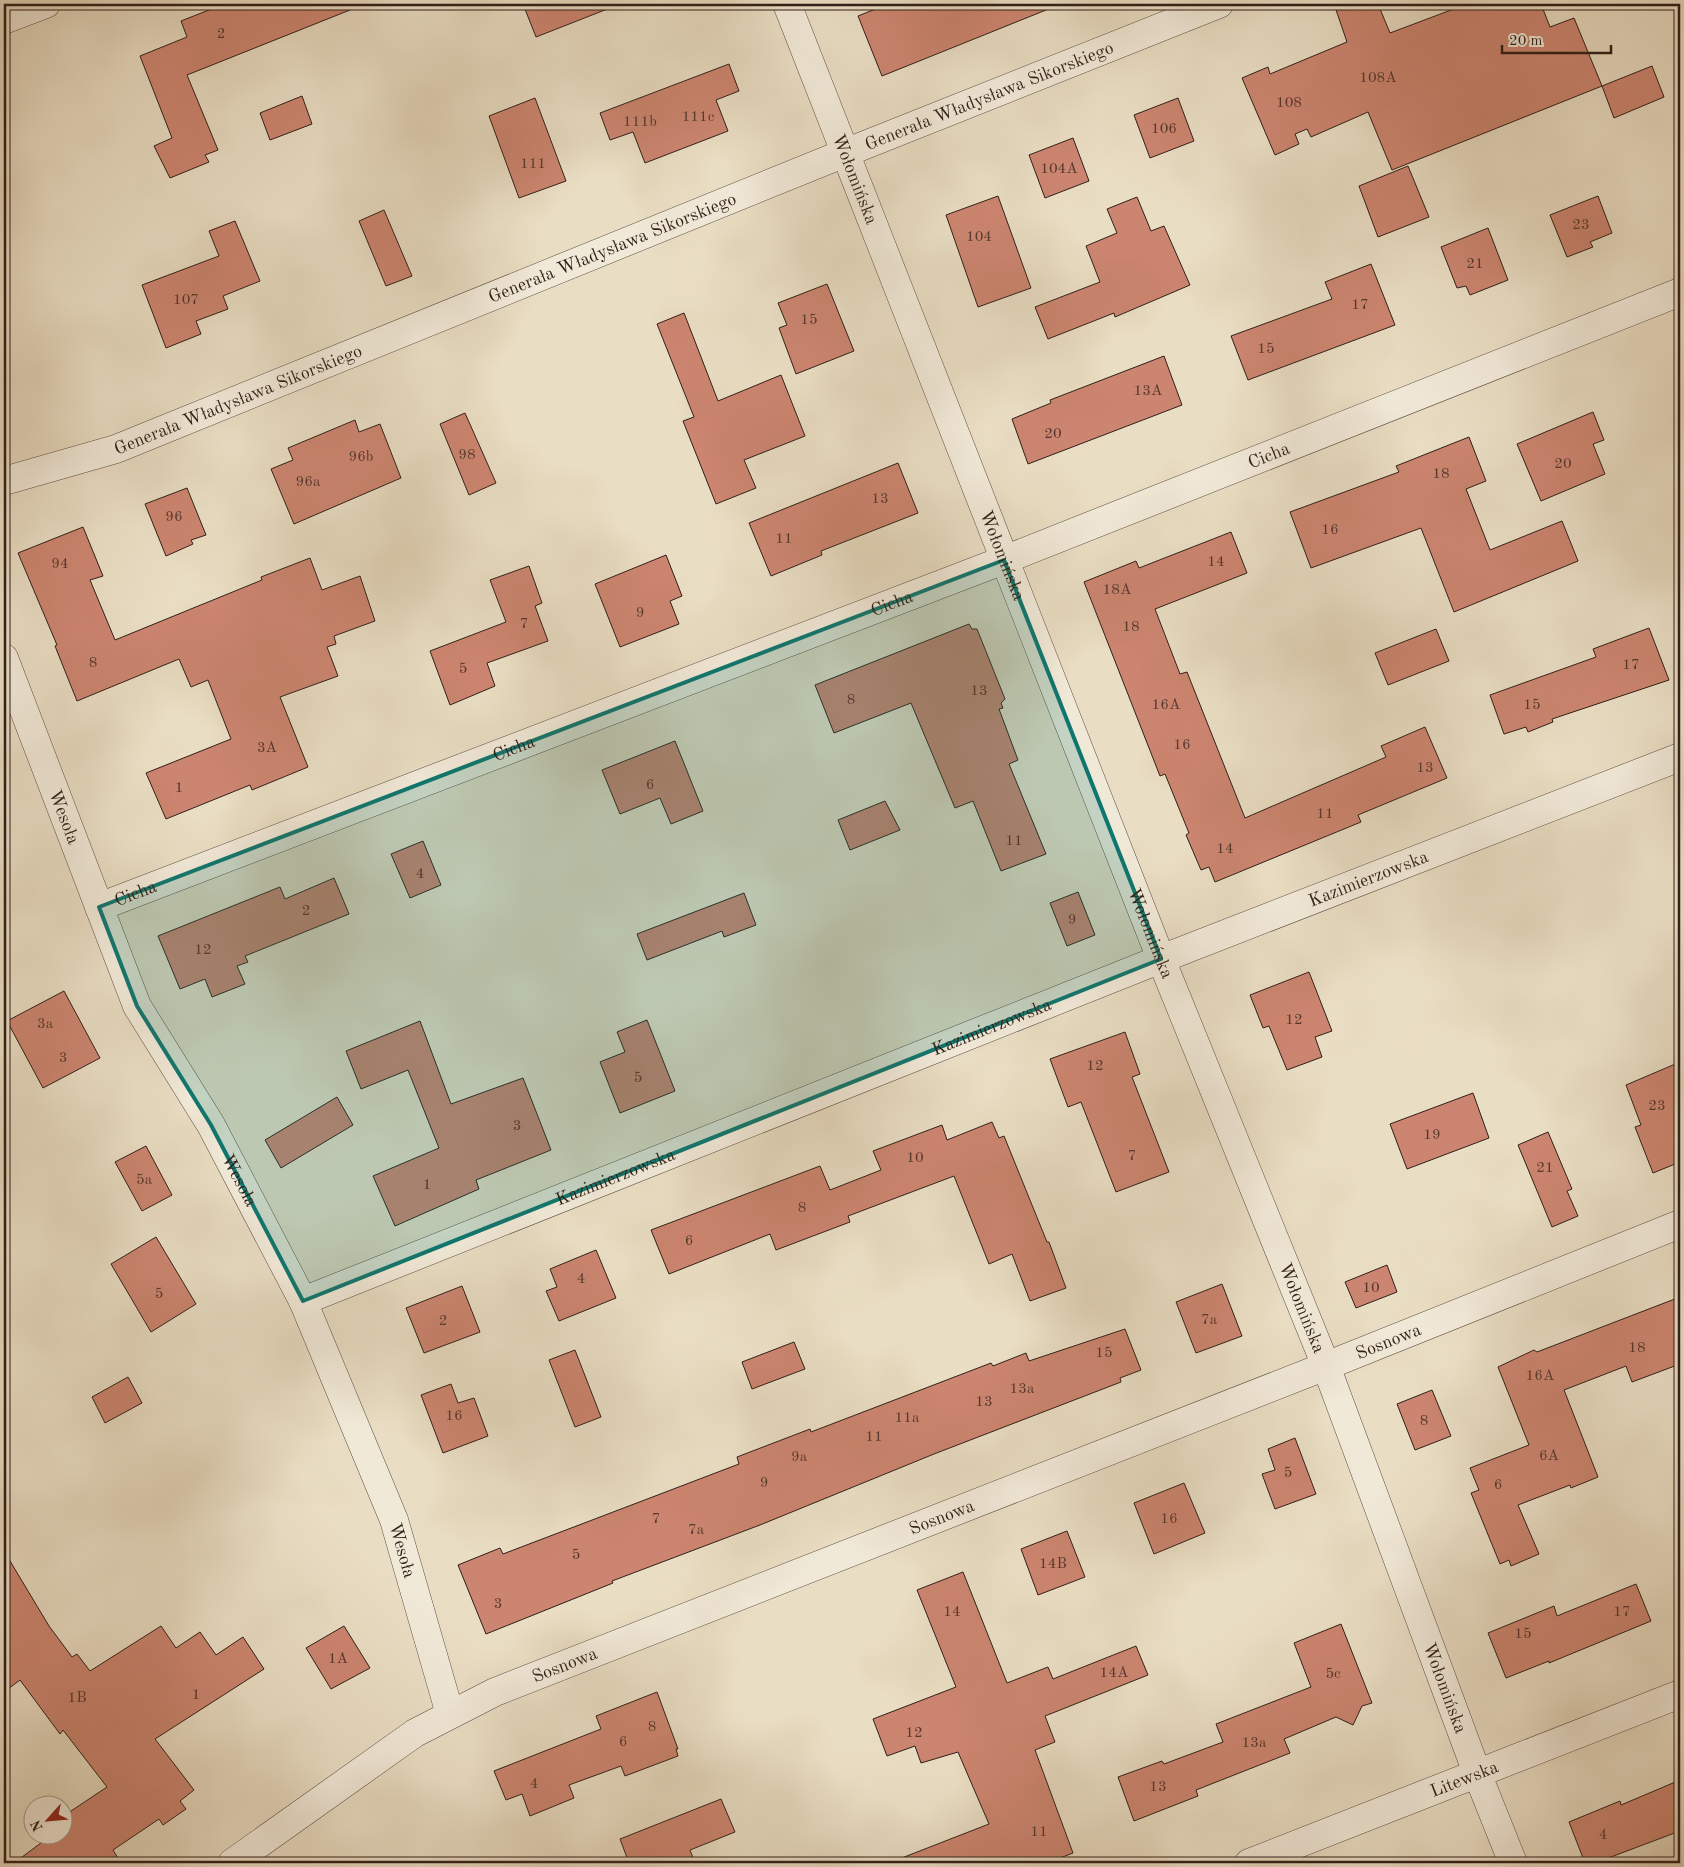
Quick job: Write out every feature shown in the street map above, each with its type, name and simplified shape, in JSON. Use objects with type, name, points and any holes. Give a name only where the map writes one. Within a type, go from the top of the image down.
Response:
[{"type":"street","points":[[4,20],[46,4]]},
{"type":"street","name":"Wołomińska","points":[[786,4],[1161,960],[1326,1366],[1477,1773],[1513,1863]]},
{"type":"street","name":"Generała Władysława Sikorskiego","points":[[4,481],[116,449],[845,153],[1219,4]]},
{"type":"street","name":"Cicha","points":[[99,908],[1004,560],[1680,292]]},
{"type":"street","name":"Wesoła","points":[[4,658],[137,1006],[211,1125],[304,1301],[394,1520],[450,1714]]},
{"type":"street","name":"Kazimierzowska","points":[[304,1301],[1161,960],[1680,757]]},
{"type":"street","name":"Sosnowa","points":[[232,1863],[415,1733],[504,1688],[1326,1366],[1680,1224]]},
{"type":"street","name":"Litewska","points":[[1249,1863],[1680,1694]]},
{"type":"highlighted area","points":[[1004,560],[1161,959],[303,1301],[211,1125],[137,1006],[99,907]]},
{"type":"building","points":[[224,4],[359,4],[360,6],[187,75],[218,150],[205,155],[209,162],[170,178],[154,146],[172,138],[140,56],[187,37],[181,21]]},
{"type":"building","points":[[523,4],[615,4],[615,6],[536,37]]},
{"type":"building","points":[[888,4],[1056,4],[1056,6],[882,76],[858,16]]},
{"type":"building","points":[[1334,4],[1378,4],[1390,33],[1467,4],[1541,4],[1550,27],[1574,18],[1602,86],[1392,170],[1368,112],[1311,137],[1307,129],[1295,134],[1299,144],[1275,155],[1242,78],[1268,67],[1270,74],[1347,42]]},
{"type":"building","points":[[729,64],[739,91],[716,100],[728,131],[645,163],[633,132],[610,140],[600,113]]},
{"type":"building","points":[[1652,66],[1664,97],[1614,118],[1602,86]]},
{"type":"building","points":[[302,96],[312,124],[270,140],[260,113]]},
{"type":"building","points":[[535,98],[566,181],[519,198],[489,116]]},
{"type":"building","points":[[1178,98],[1194,141],[1150,158],[1134,115]]},
{"type":"building","points":[[1073,138],[1089,181],[1045,198],[1029,155]]},
{"type":"building","points":[[1408,166],[1429,217],[1378,237],[1359,186]]},
{"type":"building","points":[[998,196],[1031,288],[978,307],[946,215]]},
{"type":"building","points":[[1598,196],[1612,233],[1590,242],[1593,247],[1567,257],[1550,215]]},
{"type":"building","points":[[1137,197],[1151,231],[1164,226],[1190,285],[1115,317],[1114,313],[1048,339],[1035,307],[1100,282],[1086,246],[1117,233],[1107,209]]},
{"type":"building","points":[[384,210],[412,276],[386,286],[359,221]]},
{"type":"building","points":[[235,221],[260,281],[223,296],[228,309],[196,321],[201,334],[166,348],[142,285],[219,256],[209,231]]},
{"type":"building","points":[[1488,228],[1508,280],[1470,295],[1466,286],[1457,288],[1441,247]]},
{"type":"building","points":[[1371,264],[1395,325],[1248,380],[1231,336],[1332,299],[1325,282]]},
{"type":"building","points":[[827,284],[854,351],[796,374],[779,328],[787,325],[778,303]]},
{"type":"building","points":[[684,313],[718,401],[781,375],[805,436],[744,460],[756,488],[716,504],[683,421],[694,417],[657,324]]},
{"type":"building","points":[[1164,356],[1182,405],[1028,464],[1012,419],[1051,403],[1050,400]]},
{"type":"building","points":[[1593,412],[1604,440],[1593,444],[1605,474],[1541,501],[1517,444]]},
{"type":"building","points":[[465,413],[496,483],[469,495],[440,424]]},
{"type":"building","points":[[355,420],[359,432],[380,424],[401,478],[294,524],[271,469],[293,460],[288,448]]},
{"type":"building","points":[[1469,437],[1486,481],[1466,489],[1490,550],[1562,521],[1578,561],[1454,612],[1421,528],[1311,568],[1290,512],[1399,472],[1396,466]]},
{"type":"building","points":[[898,463],[918,513],[821,551],[822,555],[771,576],[749,523]]},
{"type":"building","points":[[187,488],[206,535],[191,540],[193,544],[166,556],[145,504]]},
{"type":"building","points":[[83,527],[103,576],[90,580],[115,640],[262,580],[261,577],[310,558],[322,590],[360,576],[375,621],[334,636],[336,644],[327,647],[338,676],[280,697],[308,767],[252,790],[250,785],[166,819],[146,773],[231,739],[208,680],[191,687],[179,659],[77,701],[55,646],[57,645],[18,553]]},
{"type":"building","points":[[1231,532],[1247,573],[1155,609],[1180,674],[1187,672],[1245,818],[1386,757],[1381,746],[1425,727],[1447,778],[1358,815],[1361,822],[1215,882],[1209,867],[1201,870],[1186,835],[1189,833],[1165,774],[1160,776],[1084,582],[1136,561],[1139,568]]},
{"type":"building","points":[[666,555],[682,596],[670,601],[679,624],[620,647],[595,584]]},
{"type":"building","points":[[529,566],[542,603],[535,606],[548,641],[487,663],[495,686],[450,705],[430,651],[506,622],[490,580]]},
{"type":"building","points":[[969,624],[972,629],[977,629],[1005,699],[1001,703],[1003,708],[999,709],[1018,760],[1009,764],[1046,854],[1001,871],[973,801],[955,808],[911,703],[834,733],[815,685]]},
{"type":"building","points":[[1649,628],[1669,680],[1552,719],[1553,722],[1528,732],[1526,727],[1504,734],[1490,695],[1596,657],[1593,649]]},
{"type":"building","points":[[1436,629],[1449,661],[1388,685],[1375,653]]},
{"type":"building","points":[[675,741],[703,811],[671,824],[660,798],[620,814],[602,770]]},
{"type":"building","points":[[885,801],[900,830],[850,850],[838,820]]},
{"type":"building","points":[[423,841],[441,885],[410,898],[391,854]]},
{"type":"building","points":[[334,878],[349,914],[245,956],[248,962],[237,966],[245,984],[212,997],[205,979],[180,989],[158,936],[280,887],[285,899]]},
{"type":"building","points":[[1078,892],[1095,935],[1067,946],[1050,903]]},
{"type":"building","points":[[744,893],[756,925],[724,937],[722,931],[647,960],[637,934]]},
{"type":"building","points":[[1309,972],[1332,1031],[1315,1037],[1322,1057],[1287,1070],[1269,1026],[1263,1028],[1250,995]]},
{"type":"building","points":[[64,991],[100,1058],[43,1088],[7,1021]]},
{"type":"building","points":[[647,1020],[675,1091],[620,1113],[600,1062],[625,1052],[617,1032]]},
{"type":"building","points":[[420,1021],[451,1104],[523,1078],[551,1150],[476,1180],[479,1189],[395,1226],[373,1176],[439,1148],[408,1070],[361,1089],[346,1051]]},
{"type":"building","points":[[1125,1032],[1140,1074],[1132,1077],[1169,1172],[1116,1192],[1081,1102],[1068,1107],[1050,1059]]},
{"type":"building","points":[[1680,1062],[1680,1162],[1653,1173],[1635,1127],[1641,1125],[1626,1085]]},
{"type":"building","points":[[1473,1093],[1489,1138],[1407,1169],[1390,1124]]},
{"type":"building","points":[[337,1097],[353,1125],[281,1168],[265,1140]]},
{"type":"building","points":[[992,1122],[999,1138],[1004,1136],[1047,1242],[1049,1242],[1066,1288],[1030,1301],[1012,1254],[989,1264],[954,1176],[848,1216],[850,1222],[776,1250],[770,1234],[669,1274],[651,1230],[820,1166],[830,1190],[881,1170],[873,1151],[942,1125],[947,1140]]},
{"type":"building","points":[[1548,1132],[1572,1189],[1567,1191],[1578,1216],[1552,1227],[1518,1145]]},
{"type":"building","points":[[146,1146],[172,1195],[142,1211],[115,1162]]},
{"type":"building","points":[[156,1237],[196,1304],[151,1332],[111,1264]]},
{"type":"building","points":[[596,1250],[616,1298],[559,1321],[546,1291],[557,1287],[550,1269]]},
{"type":"building","points":[[1387,1265],[1397,1292],[1356,1308],[1345,1282]]},
{"type":"building","points":[[1222,1284],[1242,1336],[1196,1353],[1176,1302]]},
{"type":"building","points":[[462,1286],[480,1332],[424,1353],[406,1308]]},
{"type":"building","points":[[1680,1297],[1680,1364],[1632,1382],[1626,1366],[1564,1390],[1598,1477],[1571,1488],[1570,1485],[1518,1505],[1539,1554],[1511,1566],[1509,1560],[1500,1564],[1471,1493],[1479,1490],[1470,1468],[1529,1445],[1498,1367],[1534,1350],[1537,1352]]},
{"type":"building","points":[[1125,1329],[1141,1370],[1120,1378],[1121,1382],[934,1454],[760,1525],[612,1581],[613,1583],[486,1634],[458,1565],[500,1548],[503,1554],[739,1464],[737,1457],[810,1429],[811,1432],[991,1363],[993,1366],[1026,1353],[1029,1361]]},
{"type":"building","points":[[794,1342],[805,1369],[752,1389],[742,1362]]},
{"type":"building","points":[[575,1350],[601,1417],[575,1427],[549,1360]]},
{"type":"building","points":[[128,1377],[142,1403],[105,1423],[92,1397]]},
{"type":"building","points":[[451,1384],[458,1403],[474,1398],[488,1436],[443,1453],[421,1395]]},
{"type":"building","points":[[1432,1390],[1451,1436],[1415,1450],[1397,1404]]},
{"type":"building","points":[[1295,1438],[1316,1494],[1275,1509],[1262,1474],[1275,1470],[1268,1449]]},
{"type":"building","points":[[1184,1483],[1205,1533],[1154,1554],[1134,1503]]},
{"type":"building","points":[[1067,1531],[1085,1577],[1038,1595],[1021,1549]]},
{"type":"building","points":[[4,1551],[49,1626],[72,1657],[77,1654],[90,1671],[161,1626],[176,1648],[200,1632],[216,1655],[243,1637],[264,1669],[155,1739],[194,1790],[180,1801],[186,1809],[163,1825],[159,1819],[113,1850],[121,1863],[14,1863],[40,1844],[72,1844],[72,1810],[107,1787],[63,1730],[60,1734],[20,1680],[4,1692]]},
{"type":"building","points":[[963,1572],[1007,1683],[1048,1667],[1053,1679],[1136,1646],[1148,1675],[1045,1716],[1055,1742],[1035,1750],[1073,1853],[1047,1863],[895,1863],[894,1861],[989,1824],[958,1752],[921,1763],[915,1746],[887,1756],[873,1719],[956,1687],[917,1590]]},
{"type":"building","points":[[1636,1584],[1651,1621],[1549,1663],[1549,1661],[1506,1678],[1488,1633],[1554,1606],[1557,1616]]},
{"type":"building","points":[[1341,1624],[1372,1703],[1362,1706],[1353,1725],[1336,1717],[1284,1739],[1290,1753],[1196,1790],[1198,1796],[1134,1821],[1118,1777],[1162,1761],[1164,1764],[1223,1742],[1216,1724],[1311,1687],[1294,1643]]},
{"type":"building","points":[[344,1626],[370,1668],[331,1689],[306,1648]]},
{"type":"building","points":[[657,1692],[678,1749],[676,1749],[678,1756],[625,1776],[621,1766],[569,1785],[574,1798],[530,1816],[522,1794],[506,1800],[494,1771],[601,1729],[596,1716]]},
{"type":"building","points":[[1680,1780],[1680,1831],[1595,1863],[1585,1863],[1569,1822],[1620,1801],[1621,1805]]},
{"type":"building","points":[[721,1799],[735,1832],[690,1850],[695,1863],[629,1863],[620,1839]]}]
